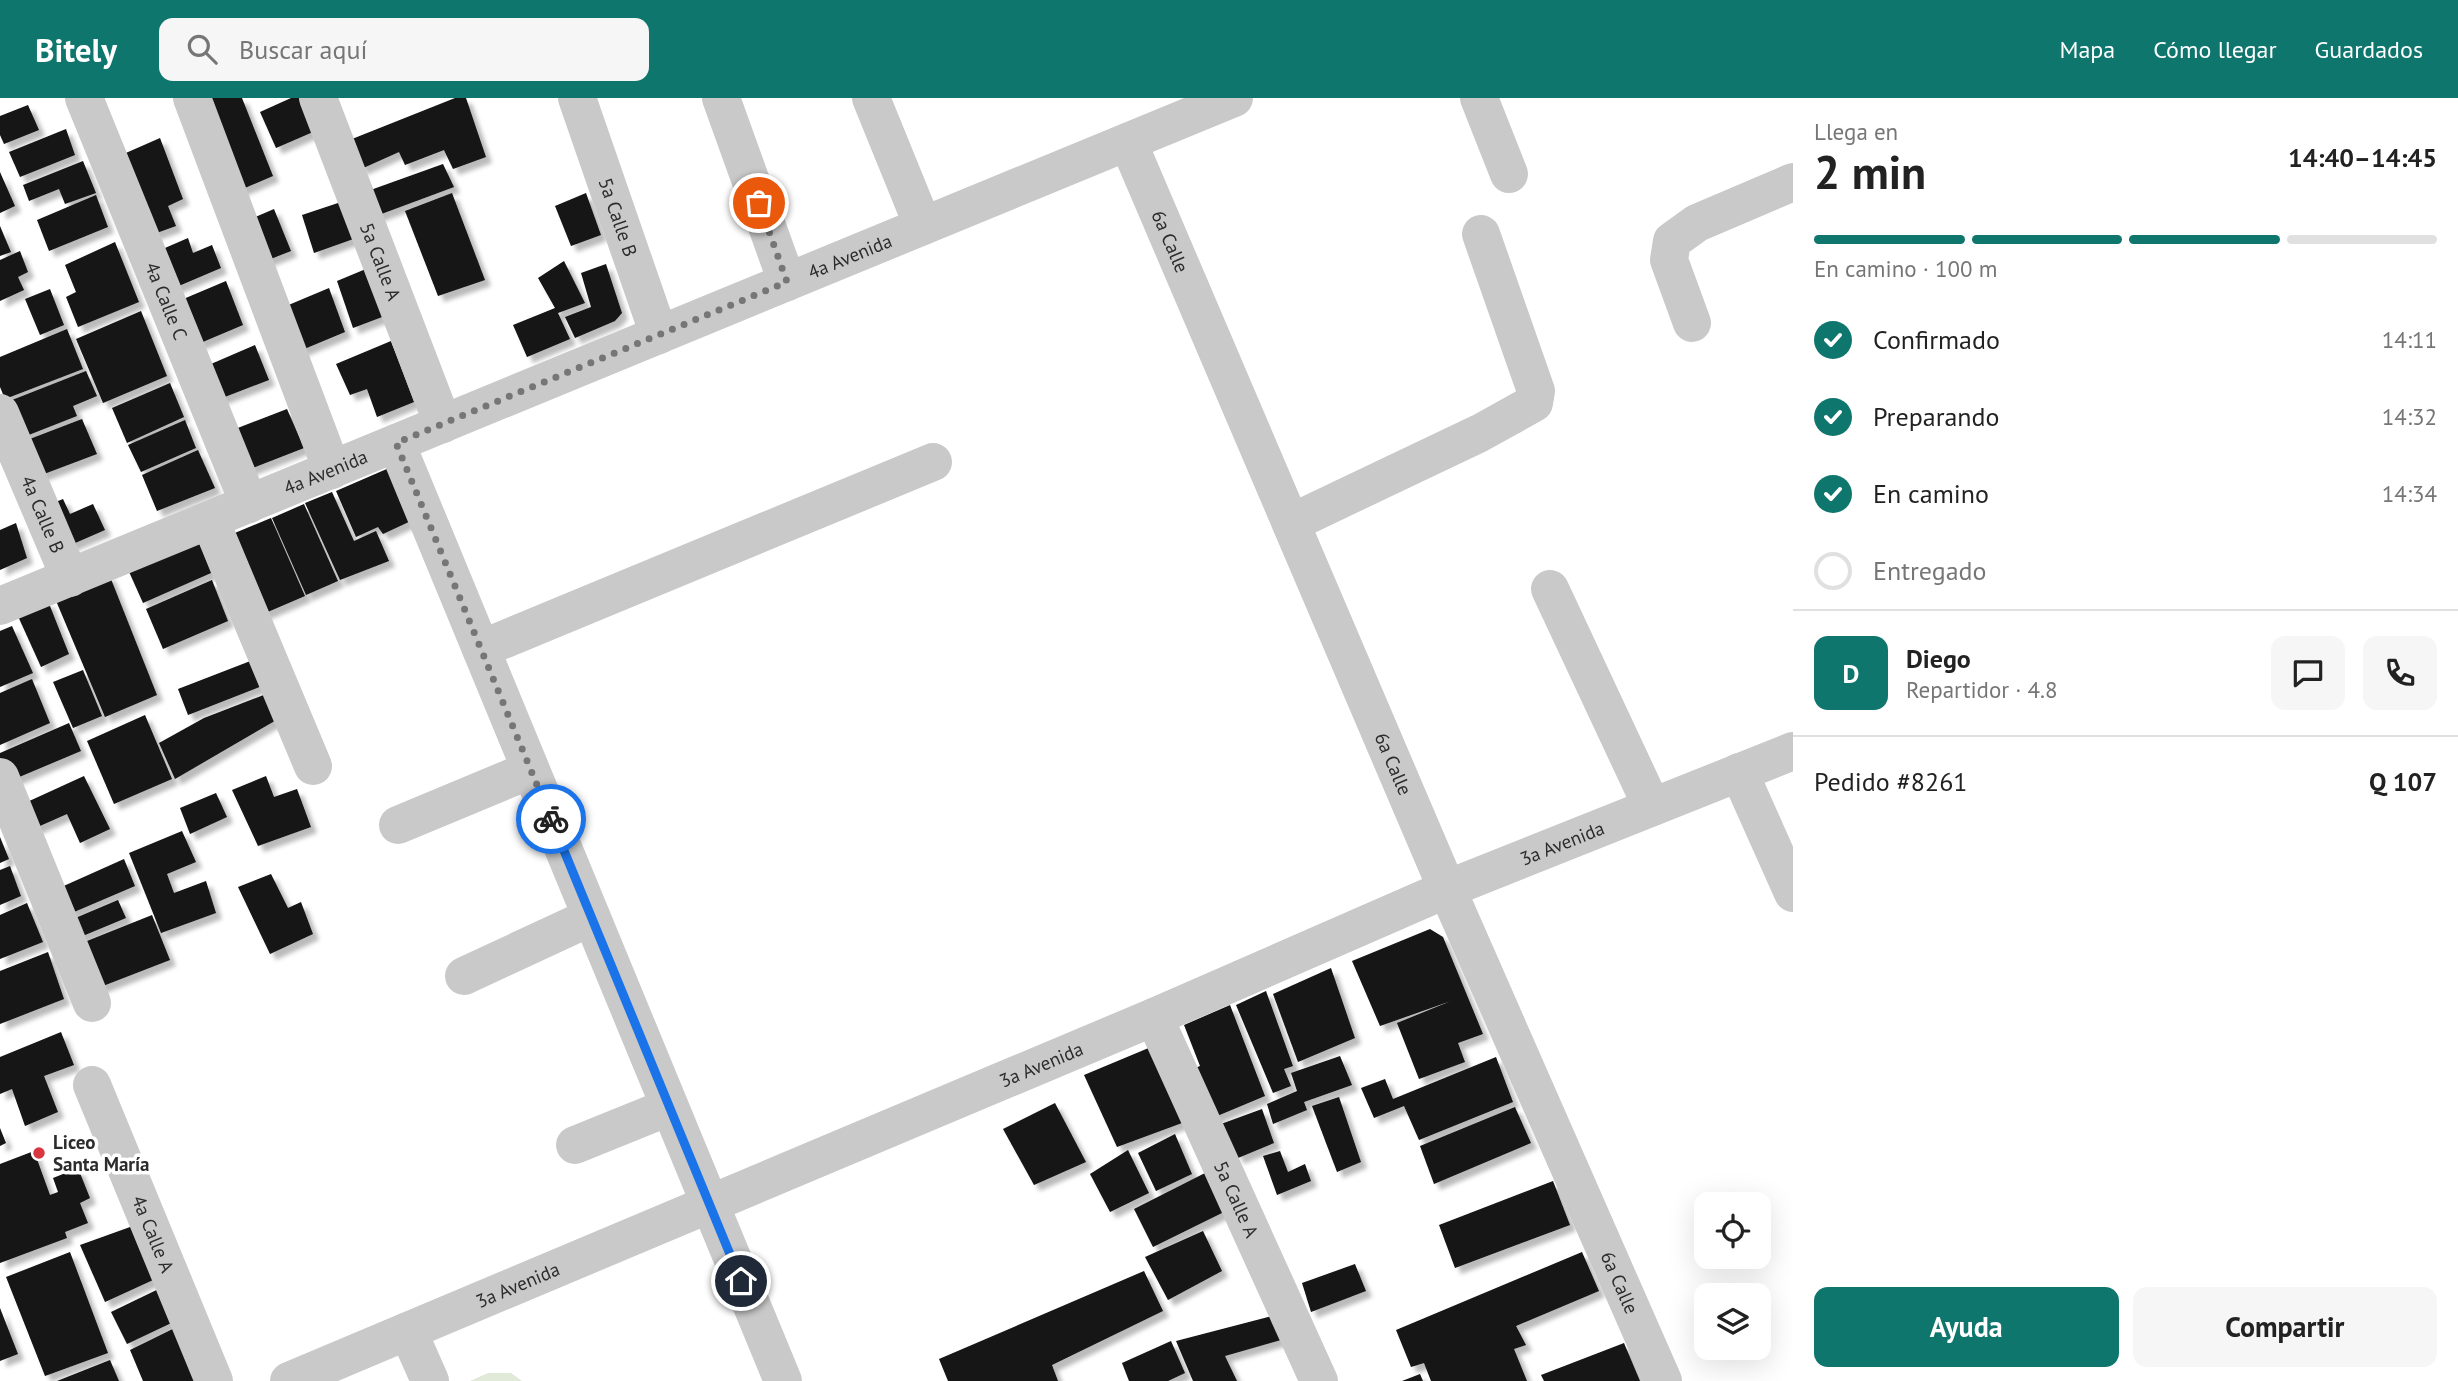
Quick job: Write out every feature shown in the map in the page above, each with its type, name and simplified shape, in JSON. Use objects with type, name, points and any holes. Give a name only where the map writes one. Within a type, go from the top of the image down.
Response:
[{"type":"street","name":"4a Calle C","points":[[85,98],[249,504]]},
{"type":"street","points":[[192,98],[332,470]]},
{"type":"street","name":"5a Calle A","points":[[318,98],[443,424]]},
{"type":"street","name":"5a Calle B","points":[[577,98],[659,335]]},
{"type":"street","points":[[720,98],[787,282]]},
{"type":"street","points":[[871,98],[923,226]]},
{"type":"street","name":"4a Avenida","points":[[0,606],[1234,98]]},
{"type":"street","points":[[1479,98],[1509,174]]},
{"type":"street","name":"6a Calle","points":[[1128,142],[1447,889],[1663,1381]]},
{"type":"street","points":[[1692,323],[1669,260],[1669,249],[1679,234],[1697,223],[1793,182]]},
{"type":"street","points":[[1291,523],[1480,433],[1534,402],[1536,391],[1481,234]]},
{"type":"street","name":"4a Calle B","points":[[0,413],[70,578]]},
{"type":"street","points":[[396,443],[783,1381]]},
{"type":"street","points":[[481,649],[933,462]]},
{"type":"street","points":[[210,520],[313,766]]},
{"type":"street","points":[[1550,589],[1652,807]]},
{"type":"street","name":"3a Avenida","points":[[300,1379],[1154,1017],[1447,889],[1793,751]]},
{"type":"street","points":[[398,825],[530,770]]},
{"type":"street","points":[[1739,772],[1793,893]]},
{"type":"street","points":[[0,777],[92,1003]]},
{"type":"street","points":[[464,976],[591,917]]},
{"type":"street","name":"5a Calle A","points":[[1154,1017],[1319,1381]]},
{"type":"street","name":"4a Calle A","points":[[92,1085],[214,1381]]},
{"type":"street","points":[[575,1145],[669,1107]]},
{"type":"street","points":[[408,1331],[430,1381]]},
{"type":"green space","points":[[488,1373],[511,1373],[522,1381],[470,1381]]},
{"type":"building","points":[[206,98],[242,98],[273,176],[238,191]]},
{"type":"building","points":[[291,98],[299,98],[313,132],[276,148],[260,112]]},
{"type":"building","points":[[455,98],[466,98],[486,157],[453,169],[444,150],[405,165],[399,152],[361,169],[347,141]]},
{"type":"building","points":[[28,105],[39,130],[4,144],[0,135],[0,116]]},
{"type":"building","points":[[66,129],[75,155],[20,177],[9,152]]},
{"type":"building","points":[[160,138],[183,199],[168,206],[176,226],[151,235],[119,156]]},
{"type":"building","points":[[83,161],[96,193],[65,204],[59,189],[29,201],[23,185]]},
{"type":"building","points":[[443,164],[454,187],[376,216],[365,192]]},
{"type":"building","points":[[0,172],[15,206],[0,213]]},
{"type":"building","points":[[452,193],[485,280],[438,296],[405,211]]},
{"type":"building","points":[[586,193],[601,235],[571,246],[555,206]]},
{"type":"building","points":[[96,195],[108,227],[49,251],[37,220]]},
{"type":"building","points":[[347,200],[359,237],[314,253],[302,215]]},
{"type":"building","points":[[274,209],[291,251],[263,262],[246,221]]},
{"type":"building","points":[[0,226],[11,252],[0,256]]},
{"type":"building","points":[[188,238],[193,253],[212,245],[221,268],[174,288],[158,251]]},
{"type":"building","points":[[115,242],[139,302],[78,327],[66,297],[76,292],[65,265]]},
{"type":"building","points":[[20,251],[28,272],[18,277],[24,290],[0,301],[0,260]]},
{"type":"building","points":[[564,261],[585,303],[558,313],[570,339],[527,357],[513,325],[555,308],[538,278]]},
{"type":"building","points":[[606,264],[622,313],[615,321],[575,338],[565,317],[591,307],[581,273]]},
{"type":"building","points":[[373,266],[390,314],[353,328],[337,281]]},
{"type":"building","points":[[226,281],[243,325],[198,344],[181,300]]},
{"type":"building","points":[[329,288],[345,332],[297,352],[279,309]]},
{"type":"building","points":[[50,289],[64,325],[40,335],[25,299]]},
{"type":"building","points":[[141,311],[167,376],[103,403],[76,339]]},
{"type":"building","points":[[67,329],[83,369],[5,399],[0,387],[0,357]]},
{"type":"building","points":[[391,341],[414,402],[377,417],[367,389],[350,395],[336,364]]},
{"type":"building","points":[[255,345],[269,380],[217,400],[204,367]]},
{"type":"building","points":[[86,371],[97,396],[73,406],[77,416],[21,438],[7,402]]},
{"type":"building","points":[[170,383],[184,417],[127,443],[112,408]]},
{"type":"building","points":[[287,409],[304,448],[245,471],[230,431]]},
{"type":"building","points":[[82,419],[97,454],[36,477],[22,442]]},
{"type":"building","points":[[185,420],[196,448],[141,472],[128,445]]},
{"type":"building","points":[[198,450],[215,488],[157,511],[142,475]]},
{"type":"building","points":[[389,468],[413,520],[383,534],[378,527],[356,537],[336,491]]},
{"type":"building","points":[[332,492],[354,541],[376,531],[389,561],[340,580],[305,503]]},
{"type":"building","points":[[63,499],[70,514],[93,504],[105,530],[66,547],[48,505]]},
{"type":"building","points":[[304,504],[338,581],[306,595],[272,518]]},
{"type":"building","points":[[271,518],[305,596],[263,614],[230,535]]},
{"type":"building","points":[[16,523],[27,558],[0,570],[0,530]]},
{"type":"building","points":[[196,536],[211,573],[143,603],[126,565]]},
{"type":"building","points":[[109,574],[157,695],[105,717],[54,596]]},
{"type":"building","points":[[212,580],[228,621],[163,649],[146,609]]},
{"type":"building","points":[[48,601],[69,654],[41,667],[17,614]]},
{"type":"building","points":[[12,626],[33,673],[0,687],[0,631]]},
{"type":"building","points":[[253,660],[262,686],[188,715],[178,689]]},
{"type":"building","points":[[83,670],[102,716],[73,728],[53,682]]},
{"type":"building","points":[[32,679],[50,723],[0,745],[0,693]]},
{"type":"building","points":[[274,691],[285,715],[175,779],[159,743],[204,718]]},
{"type":"building","points":[[145,715],[172,779],[114,804],[87,741]]},
{"type":"building","points":[[69,723],[81,751],[5,783],[0,771],[0,753]]},
{"type":"building","points":[[84,776],[110,829],[80,843],[67,814],[24,833],[14,808]]},
{"type":"building","points":[[266,776],[274,797],[297,789],[311,827],[258,846],[232,790]]},
{"type":"building","points":[[216,793],[227,817],[190,834],[180,808]]},
{"type":"building","points":[[182,831],[196,862],[167,874],[174,893],[206,881],[216,913],[161,933],[129,853]]},
{"type":"building","points":[[0,837],[9,859],[0,863]]},
{"type":"building","points":[[124,859],[135,886],[60,918],[48,893]]},
{"type":"building","points":[[10,866],[21,896],[0,905],[0,870]]},
{"type":"building","points":[[271,874],[288,908],[301,902],[313,934],[270,954],[238,887]]},
{"type":"building","points":[[118,900],[126,918],[73,940],[66,922]]},
{"type":"building","points":[[27,903],[43,942],[0,959],[0,915]]},
{"type":"building","points":[[152,915],[170,960],[90,991],[72,947]]},
{"type":"building","points":[[1430,929],[1443,937],[1483,1034],[1458,1043],[1465,1062],[1419,1079],[1397,1023],[1451,1001],[1380,1026],[1352,961]]},
{"type":"building","points":[[48,952],[64,999],[0,1024],[0,971]]},
{"type":"building","points":[[1331,968],[1355,1038],[1298,1062],[1273,994]]},
{"type":"building","points":[[1266,991],[1293,1066],[1284,1069],[1291,1086],[1273,1093],[1236,1005]]},
{"type":"building","points":[[1230,1005],[1265,1096],[1210,1119],[1190,1070],[1200,1066],[1184,1025]]},
{"type":"building","points":[[61,1032],[74,1065],[44,1076],[58,1112],[25,1126],[12,1089],[0,1094],[0,1057]]},
{"type":"building","points":[[1151,1047],[1182,1123],[1117,1147],[1084,1075]]},
{"type":"building","points":[[1340,1056],[1352,1085],[1304,1102],[1307,1110],[1273,1124],[1267,1104],[1297,1091],[1291,1073]]},
{"type":"building","points":[[1496,1057],[1513,1102],[1419,1140],[1404,1106],[1374,1118],[1361,1088],[1385,1079],[1393,1099]]},
{"type":"building","points":[[1339,1097],[1361,1162],[1337,1172],[1312,1106]]},
{"type":"building","points":[[1055,1103],[1086,1162],[1034,1185],[1003,1129]]},
{"type":"building","points":[[1515,1107],[1531,1143],[1434,1184],[1420,1146]]},
{"type":"building","points":[[1262,1109],[1274,1143],[1238,1158],[1221,1124]]},
{"type":"building","points":[[0,1128],[6,1143],[0,1146]]},
{"type":"building","points":[[1175,1134],[1192,1174],[1156,1191],[1138,1153]]},
{"type":"building","points":[[1128,1150],[1149,1193],[1110,1212],[1090,1174]]},
{"type":"building","points":[[34,1151],[50,1195],[58,1192],[53,1178],[78,1168],[90,1198],[80,1203],[88,1223],[65,1232],[67,1238],[0,1263],[0,1164]]},
{"type":"building","points":[[1280,1151],[1288,1172],[1305,1164],[1311,1181],[1277,1195],[1263,1156]]},
{"type":"building","points":[[1207,1172],[1226,1211],[1153,1247],[1134,1209]]},
{"type":"building","points":[[1553,1181],[1570,1225],[1455,1268],[1439,1225]]},
{"type":"building","points":[[144,1222],[164,1275],[105,1302],[80,1245]]},
{"type":"building","points":[[1203,1231],[1222,1271],[1168,1300],[1145,1257]]},
{"type":"building","points":[[70,1252],[108,1353],[45,1376],[6,1277]]},
{"type":"building","points":[[1582,1252],[1599,1291],[1516,1326],[1526,1345],[1514,1349],[1527,1381],[1431,1381],[1424,1363],[1411,1367],[1396,1330]]},
{"type":"building","points":[[1355,1264],[1366,1291],[1311,1312],[1302,1283]]},
{"type":"building","points":[[1144,1271],[1163,1311],[1052,1365],[1058,1381],[948,1381],[939,1359]]},
{"type":"building","points":[[171,1283],[184,1317],[127,1344],[111,1312]]},
{"type":"building","points":[[0,1308],[18,1354],[0,1361]]},
{"type":"building","points":[[1272,1316],[1281,1340],[1225,1356],[1237,1381],[1193,1381],[1176,1341]]},
{"type":"building","points":[[187,1322],[212,1381],[143,1381],[130,1350]]},
{"type":"building","points":[[1171,1341],[1185,1373],[1168,1381],[1129,1381],[1122,1363]]},
{"type":"building","points":[[1624,1343],[1640,1381],[1544,1381],[1541,1375]]},
{"type":"building","points":[[110,1360],[119,1381],[57,1381]]},
{"type":"building","points":[[1420,1374],[1423,1381],[1402,1381]]},
{"type":"way so far","points":[[551,819],[396,443],[787,282],[759,203]]},
{"type":"place","name":"Liceo Santa María","points":[[39,1153]]},
{"type":"route","points":[[551,819],[741,1281]]}]
